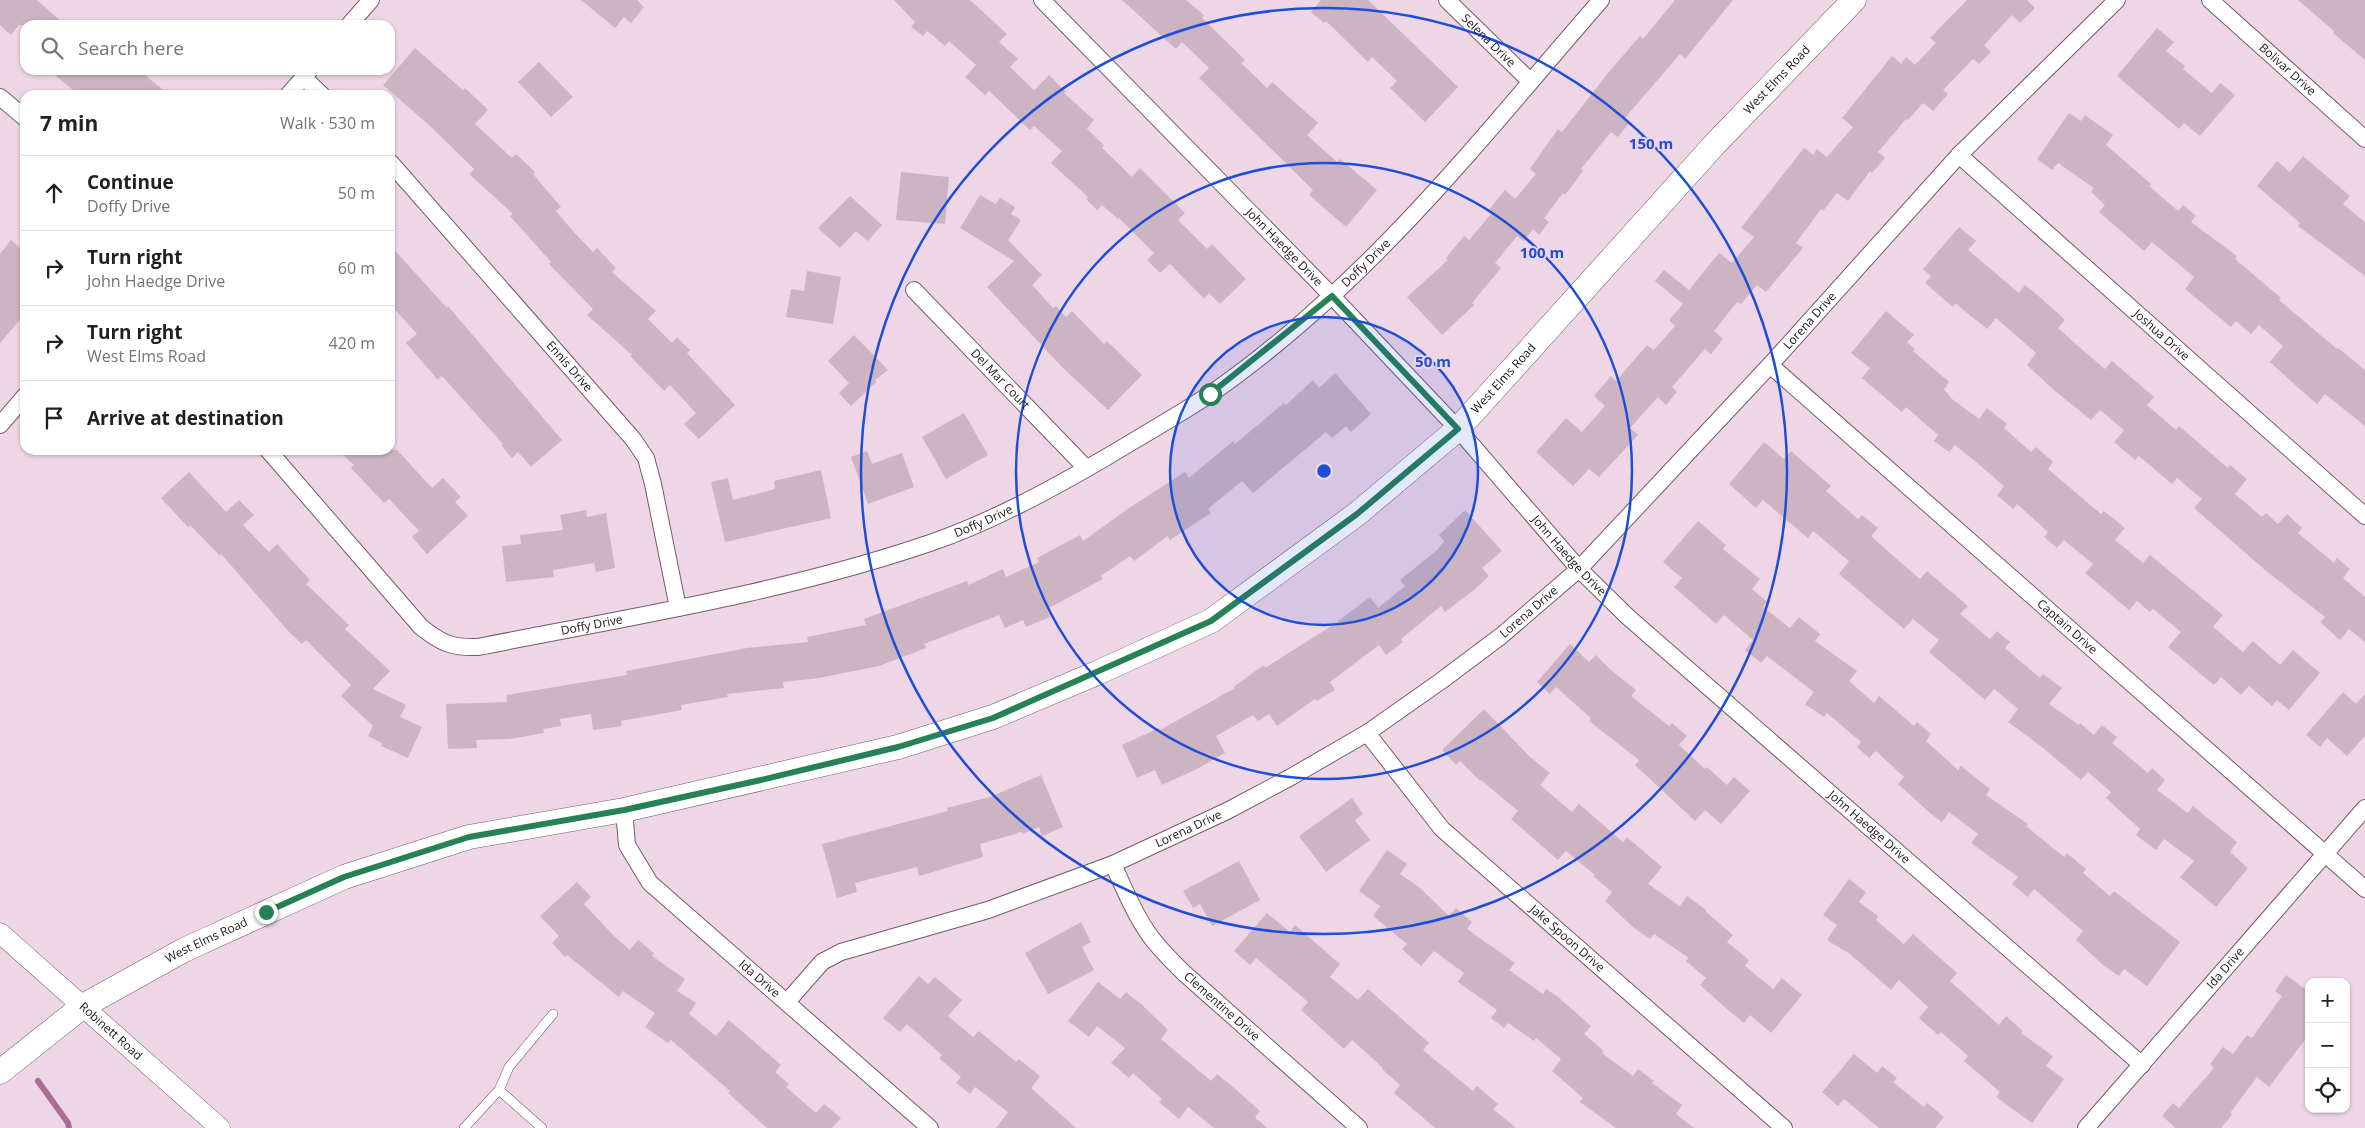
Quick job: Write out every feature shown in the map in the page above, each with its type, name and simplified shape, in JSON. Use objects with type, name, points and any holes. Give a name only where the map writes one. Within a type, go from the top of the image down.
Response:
[{"type":"main road","name":"West Elms Road","points":[[0,1072],[83,1006],[184,950],[344,877],[469,837],[624,810],[898,747],[993,718],[1211,621],[1357,514],[1458,429],[1714,145],[1854,0]]},
{"type":"street","points":[[353,20],[371,0]]},
{"type":"street","name":"John Haedge Drive","points":[[1042,0],[1332,296],[1458,429],[1579,569],[1628,618],[2142,1065]]},
{"type":"street","name":"Selena Drive","points":[[1447,0],[1530,81]]},
{"type":"street","name":"Doffy Drive","points":[[272,455],[421,627],[439,642],[461,648],[478,647],[727,600],[832,574],[934,541],[1023,502],[1086,468],[1210,394],[1332,296],[1392,238],[1439,187],[1601,0]]},
{"type":"street","name":"Lorena Drive","points":[[787,1002],[822,962],[841,952],[988,910],[1113,864],[1227,811],[1367,733],[1441,682],[1501,636],[1579,569],[1770,365],[1960,155],[2117,0]]},
{"type":"street","name":"Bolivar Drive","points":[[2210,0],[2365,139]]},
{"type":"street","points":[[292,90],[305,75]]},
{"type":"street","points":[[307,75],[318,90]]},
{"type":"street","points":[[0,97],[20,114]]},
{"type":"street","name":"Joshua Drive","points":[[1960,155],[2365,516]]},
{"type":"street","name":"Ennis Drive","points":[[395,168],[633,438],[646,458],[678,608]]},
{"type":"street","name":"Del Mar Court","points":[[914,290],[1086,468]]},
{"type":"street","name":"Captain Drive","points":[[1770,365],[2365,889]]},
{"type":"street","points":[[0,424],[20,402]]},
{"type":"street","name":"Jake Spoon Drive","points":[[1367,733],[1442,829],[1784,1128]]},
{"type":"street","name":"Ida Drive","points":[[2086,1128],[2365,808]]},
{"type":"street","name":"Ida Drive","points":[[624,810],[627,846],[650,883],[930,1128]]},
{"type":"street","name":"Clementine Drive","points":[[1113,864],[1132,906],[1146,931],[1164,952],[1184,973],[1359,1128]]},
{"type":"street","name":"Robinett Road","points":[[0,933],[220,1128]]},
{"type":"lane","points":[[464,1128],[499,1090],[509,1067],[553,1014]]},
{"type":"lane","points":[[499,1090],[542,1128]]},
{"type":"building","points":[[0,0],[37,0],[59,20],[20,20],[20,25],[11,35],[0,25]]},
{"type":"building","points":[[581,0],[637,0],[644,7],[631,23],[624,17],[615,28]]},
{"type":"building","points":[[894,0],[970,0],[1007,34],[999,42],[1018,59],[1010,67],[1034,90],[1049,75],[1066,92],[1064,93],[1094,120],[1087,129],[1104,145],[1102,148],[1132,177],[1140,168],[1185,213],[1178,220],[1207,249],[1212,244],[1246,279],[1220,304],[1209,293],[1204,299],[1170,264],[1160,273],[1147,260],[1154,253],[1119,218],[1102,205],[1097,210],[1086,199],[1088,197],[1051,163],[1062,151],[1034,126],[1030,130],[989,91],[985,95],[965,77],[976,65],[949,41],[945,46],[927,31],[923,36],[911,27],[915,22]]},
{"type":"building","points":[[1122,0],[1186,0],[1204,15],[1202,18],[1245,60],[1241,63],[1267,88],[1272,82],[1318,123],[1307,135],[1337,162],[1340,159],[1377,190],[1346,227],[1309,195],[1313,190],[1199,78],[1209,68],[1182,42],[1176,49]]},
{"type":"building","points":[[1321,0],[1368,0],[1458,87],[1425,122],[1390,88],[1397,81],[1372,57],[1368,62],[1326,21],[1324,23],[1311,12]]},
{"type":"building","points":[[1675,0],[1733,0],[1685,59],[1680,54],[1624,119],[1629,123],[1618,137],[1611,132],[1581,169],[1583,171],[1565,195],[1563,193],[1544,218],[1549,222],[1539,235],[1533,229],[1524,241],[1517,236],[1495,263],[1501,268],[1472,303],[1474,305],[1442,335],[1407,297],[1448,260],[1446,258],[1464,236],[1469,240],[1491,214],[1488,211],[1505,190],[1515,199],[1536,174],[1530,169],[1558,129],[1562,132],[1608,73],[1640,36],[1643,39]]},
{"type":"building","points":[[1967,0],[2027,0],[2035,8],[2020,23],[2012,15],[1984,45],[1991,52],[1979,64],[1973,59],[1943,90],[1948,94],[1933,111],[1923,103],[1908,120],[1906,119],[1878,152],[1885,158],[1872,173],[1870,171],[1848,201],[1837,193],[1823,211],[1821,209],[1796,243],[1803,248],[1766,292],[1757,285],[1741,304],[1737,302],[1714,331],[1723,339],[1711,354],[1705,349],[1672,387],[1677,392],[1666,405],[1658,397],[1630,428],[1638,435],[1599,477],[1589,469],[1573,486],[1536,452],[1566,418],[1582,432],[1605,406],[1594,396],[1611,376],[1616,381],[1647,345],[1654,350],[1675,326],[1669,320],[1683,304],[1655,281],[1664,270],[1689,290],[1719,253],[1732,263],[1754,237],[1741,228],[1804,148],[1813,155],[1817,149],[1827,157],[1853,127],[1842,118],[1892,56],[1901,64],[1906,57],[1915,65],[1936,43],[1930,38]]},
{"type":"building","points":[[2298,0],[2365,0],[2365,60],[2333,33],[2334,31]]},
{"type":"building","points":[[2157,28],[2174,42],[2166,51],[2185,66],[2183,69],[2212,93],[2220,83],[2235,95],[2200,136],[2184,123],[2179,129],[2117,76]]},
{"type":"building","points":[[415,48],[463,90],[465,88],[488,110],[475,124],[512,158],[516,154],[535,172],[533,174],[561,207],[556,211],[572,230],[593,252],[597,248],[616,268],[612,272],[656,311],[648,319],[672,343],[677,337],[690,350],[687,353],[735,405],[699,439],[684,424],[696,413],[670,385],[664,391],[630,356],[632,355],[587,315],[593,309],[549,264],[551,262],[510,216],[513,214],[469,174],[474,169],[429,125],[395,95],[395,90],[389,90],[383,85],[392,75],[395,75],[395,71]]},
{"type":"building","points":[[539,62],[573,97],[551,117],[518,82]]},
{"type":"building","points":[[55,75],[145,75],[163,90],[73,90]]},
{"type":"building","points":[[2069,113],[2081,121],[2085,115],[2113,135],[2106,145],[2151,184],[2149,186],[2178,211],[2183,205],[2196,216],[2191,222],[2237,256],[2235,259],[2281,298],[2279,300],[2365,370],[2365,426],[2325,394],[2317,404],[2270,362],[2283,346],[2259,325],[2251,334],[2236,321],[2231,327],[2185,289],[2194,277],[2152,242],[2144,251],[2099,212],[2105,205],[2091,192],[2094,188],[2058,163],[2052,170],[2037,159]]},
{"type":"building","points":[[2303,156],[2350,196],[2343,204],[2365,222],[2365,276],[2298,226],[2300,223],[2257,186],[2277,161],[2290,172]]},
{"type":"building","points":[[901,172],[949,177],[945,224],[896,220]]},
{"type":"building","points":[[980,195],[996,204],[1000,198],[1015,207],[1011,214],[1021,220],[1008,240],[1042,275],[1032,285],[1053,308],[1056,306],[1066,317],[1072,311],[1104,344],[1107,341],[1142,375],[1108,410],[1063,368],[987,287],[1014,261],[960,228]]},
{"type":"building","points":[[850,196],[882,225],[868,241],[856,231],[840,248],[818,228]]},
{"type":"building","points":[[1959,227],[1976,241],[1968,250],[2019,293],[2025,285],[2041,298],[2065,320],[2058,328],[2078,346],[2105,369],[2112,361],[2154,397],[2147,405],[2176,430],[2179,426],[2228,468],[2230,465],[2247,479],[2235,494],[2262,517],[2266,513],[2278,524],[2287,514],[2302,528],[2298,533],[2334,563],[2337,558],[2350,569],[2343,578],[2365,597],[2365,642],[2349,629],[2340,640],[2320,622],[2325,617],[2265,570],[2194,508],[2202,499],[2177,478],[2172,484],[2139,456],[2135,460],[2114,442],[2124,430],[2100,410],[2091,420],[2055,391],[2027,365],[2036,353],[1996,318],[1987,329],[1955,303],[1953,307],[1925,283],[1931,276],[1923,269]]},
{"type":"building","points":[[11,240],[20,248],[20,320],[0,343],[0,254]]},
{"type":"building","points":[[395,251],[447,308],[448,306],[562,440],[531,467],[518,452],[512,458],[501,445],[503,444],[442,376],[438,380],[406,343],[417,334],[395,310]]},
{"type":"building","points":[[807,271],[841,277],[833,324],[786,317],[791,289],[804,291]]},
{"type":"building","points":[[1886,311],[1914,335],[1907,342],[1915,349],[1913,351],[1949,382],[1944,389],[1952,399],[1979,419],[1987,408],[2007,424],[2004,428],[2031,452],[2036,447],[2053,462],[2048,469],[2101,514],[2104,511],[2125,528],[2115,540],[2143,563],[2150,555],[2223,615],[2213,627],[2243,652],[2253,641],[2280,665],[2293,650],[2320,673],[2289,710],[2277,700],[2272,706],[2249,686],[2241,695],[2221,677],[2214,685],[2168,647],[2181,632],[2153,609],[2150,612],[2137,601],[2129,610],[2085,573],[2093,564],[2064,540],[2057,548],[2044,537],[2048,532],[2017,504],[2013,509],[1997,495],[2004,486],[1955,445],[1949,452],[1934,441],[1938,435],[1906,407],[1902,412],[1862,378],[1870,368],[1851,353]]},
{"type":"building","points":[[854,335],[888,370],[875,380],[876,382],[851,406],[839,393],[849,383],[828,361]]},
{"type":"building","points":[[1335,373],[1371,414],[1351,432],[1346,426],[1332,438],[1326,432],[1253,493],[1242,481],[1208,509],[1211,513],[1170,540],[1168,536],[1134,561],[1130,556],[1101,576],[1103,579],[1047,609],[1050,617],[1026,627],[1023,620],[1005,628],[999,615],[924,644],[926,648],[879,666],[819,678],[783,682],[784,688],[727,694],[728,697],[681,705],[682,710],[621,721],[622,726],[593,730],[591,714],[560,719],[561,726],[543,729],[544,733],[509,739],[476,740],[477,748],[448,749],[446,704],[507,702],[506,695],[627,675],[626,671],[747,648],[808,642],[807,637],[866,625],[864,619],[967,581],[968,585],[1003,569],[1006,577],[1039,562],[1037,558],[1080,535],[1083,541],[1132,506],[1185,472],[1189,478],[1233,441],[1235,444],[1284,403],[1286,405],[1313,380],[1319,388]]},
{"type":"building","points":[[964,413],[988,455],[946,479],[922,437]]},
{"type":"building","points":[[1764,442],[1784,459],[1791,451],[1831,486],[1826,491],[1858,519],[1862,515],[1878,528],[1871,536],[1891,554],[1920,579],[1927,571],[1968,606],[1960,614],[1990,639],[1997,631],[2010,642],[2005,648],[2040,678],[2043,674],[2062,688],[2049,704],[2079,725],[2080,723],[2094,735],[2102,725],[2117,737],[2112,743],[2148,773],[2152,768],[2165,780],[2157,790],[2188,813],[2193,806],[2237,842],[2230,852],[2248,868],[2216,907],[2180,877],[2194,861],[2164,839],[2156,850],[2136,835],[2140,829],[2106,798],[2111,792],[2088,772],[2081,780],[2042,747],[2008,722],[2018,709],[1994,689],[1985,700],[1929,652],[1939,640],[1913,619],[1904,629],[1839,574],[1849,561],[1813,531],[1808,538],[1763,500],[1756,508],[1729,484]]},
{"type":"building","points":[[395,450],[397,450],[432,488],[443,478],[461,497],[455,502],[468,516],[427,554],[412,537],[419,531],[389,499],[384,503],[351,468],[354,465],[343,455],[395,455]]},
{"type":"building","points":[[867,451],[872,464],[902,453],[914,487],[868,504],[851,457]]},
{"type":"building","points":[[821,470],[831,518],[725,542],[711,482],[728,478],[733,500],[775,489],[774,481]]},
{"type":"building","points":[[189,472],[226,512],[239,500],[254,515],[243,525],[269,552],[277,544],[310,580],[306,584],[349,625],[345,629],[390,671],[373,689],[406,705],[400,717],[422,727],[408,758],[381,746],[382,743],[368,736],[373,726],[341,696],[351,685],[306,640],[302,644],[290,633],[221,554],[220,556],[190,525],[188,527],[161,498]]},
{"type":"building","points":[[586,510],[587,517],[606,513],[615,568],[596,572],[594,563],[553,570],[554,577],[506,582],[502,546],[521,544],[520,535],[563,530],[560,515]]},
{"type":"building","points":[[1465,510],[1502,551],[1482,568],[1489,576],[1474,590],[1445,612],[1441,606],[1401,639],[1403,642],[1386,655],[1379,645],[1330,682],[1335,690],[1317,701],[1315,699],[1277,726],[1269,714],[1258,721],[1253,715],[1216,736],[1225,753],[1195,770],[1162,785],[1155,770],[1137,778],[1122,745],[1159,728],[1160,730],[1235,688],[1233,687],[1264,665],[1265,668],[1333,625],[1370,597],[1378,608],[1405,586],[1400,580],[1437,550],[1444,541],[1439,535]]},
{"type":"building","points":[[1698,521],[1726,545],[1723,549],[1760,579],[1752,589],[1767,602],[1763,607],[1790,628],[1799,617],[1820,634],[1815,641],[1857,671],[1849,681],[1874,703],[1879,696],[1914,726],[1917,722],[1931,734],[1926,741],[1958,770],[1961,766],[1990,789],[1986,795],[2028,824],[2026,826],[2064,857],[2067,853],[2086,869],[2083,873],[2110,896],[2114,891],[2180,942],[2147,986],[2124,969],[2119,976],[2103,965],[2076,940],[2083,931],[2034,889],[2028,897],[2012,884],[2018,877],[1971,843],[1978,834],[1949,812],[1942,822],[1930,813],[1898,784],[1904,777],[1876,751],[1869,758],[1857,747],[1861,742],[1827,713],[1824,717],[1805,704],[1814,692],[1767,656],[1761,663],[1745,650],[1753,640],[1724,615],[1716,624],[1674,587],[1682,578],[1663,562]]},
{"type":"building","points":[[1570,644],[1589,662],[1596,655],[1636,690],[1631,696],[1669,726],[1672,723],[1687,736],[1679,745],[1705,769],[1707,767],[1727,785],[1734,777],[1750,791],[1721,824],[1705,810],[1695,821],[1635,765],[1639,760],[1589,721],[1591,718],[1556,687],[1550,694],[1537,682]]},
{"type":"building","points":[[2343,692],[2356,704],[2365,694],[2365,736],[2347,756],[2327,738],[2320,747],[2306,735]]},
{"type":"building","points":[[1484,709],[1529,756],[1550,773],[1540,785],[1572,812],[1579,804],[1623,842],[1627,837],[1662,867],[1648,884],[1680,906],[1687,896],[1706,910],[1733,935],[1727,942],[1749,960],[1745,966],[1773,989],[1782,978],[1802,995],[1771,1033],[1750,1015],[1744,1023],[1727,1009],[1700,985],[1706,978],[1686,961],[1689,958],[1654,934],[1650,939],[1634,928],[1605,901],[1612,892],[1593,876],[1595,875],[1566,851],[1558,860],[1511,819],[1518,811],[1480,781],[1460,761],[1456,765],[1442,750]]},
{"type":"building","points":[[1041,775],[1063,827],[1042,836],[1039,827],[1022,834],[1022,832],[980,844],[983,857],[919,876],[917,867],[855,883],[857,892],[837,898],[822,844],[948,811],[947,808],[990,797]]},
{"type":"building","points":[[1352,798],[1363,814],[1355,820],[1370,840],[1326,872],[1299,836]]},
{"type":"building","points":[[1387,850],[1407,864],[1400,874],[1419,887],[1449,916],[1456,908],[1472,922],[1467,929],[1515,963],[1509,970],[1543,994],[1546,989],[1558,997],[1591,1026],[1584,1034],[1604,1051],[1602,1053],[1633,1076],[1638,1069],[1654,1081],[1652,1083],[1682,1105],[1676,1114],[1694,1128],[1616,1128],[1580,1102],[1583,1098],[1552,1071],[1561,1059],[1536,1038],[1534,1041],[1508,1023],[1504,1028],[1491,1018],[1497,1010],[1458,982],[1464,973],[1434,951],[1421,966],[1402,949],[1407,944],[1373,916],[1380,906],[1359,891]]},
{"type":"building","points":[[1239,861],[1260,900],[1212,926],[1200,904],[1193,908],[1183,891]]},
{"type":"building","points":[[1849,879],[1866,892],[1859,902],[1878,916],[1876,920],[1904,944],[1913,934],[1957,973],[1950,981],[1999,1025],[2006,1016],[2023,1031],[2021,1033],[2053,1056],[2046,1066],[2064,1079],[2032,1123],[1996,1097],[2000,1092],[1964,1061],[1968,1056],[1941,1032],[1938,1035],[1919,1018],[1928,1007],[1899,980],[1891,990],[1850,954],[1827,940],[1837,925],[1823,915]]},
{"type":"building","points":[[577,882],[591,897],[584,904],[613,935],[630,950],[638,940],[654,953],[652,956],[685,979],[677,991],[696,1003],[689,1014],[716,1036],[729,1020],[781,1065],[775,1072],[789,1084],[786,1087],[816,1113],[824,1104],[841,1118],[832,1128],[767,1128],[728,1093],[730,1091],[671,1040],[668,1043],[645,1027],[655,1013],[623,991],[619,997],[567,955],[565,957],[552,943],[559,936],[540,916]]},
{"type":"building","points":[[1267,913],[1290,932],[1295,925],[1340,964],[1330,977],[1358,1000],[1368,989],[1429,1043],[1423,1050],[1473,1091],[1477,1086],[1498,1104],[1493,1109],[1516,1128],[1435,1128],[1394,1093],[1400,1085],[1352,1040],[1344,1049],[1301,1010],[1308,1002],[1256,958],[1250,965],[1234,951]]},
{"type":"building","points":[[1081,922],[1091,942],[1082,947],[1094,970],[1048,994],[1025,953]]},
{"type":"building","points":[[2286,975],[2305,989],[2305,1040],[2269,1087],[2257,1077],[2221,1128],[2176,1128],[2162,1116],[2173,1103],[2179,1108],[2214,1068],[2210,1064],[2223,1047],[2233,1054],[2247,1035],[2252,1038],[2282,996],[2275,991]]},
{"type":"building","points":[[919,976],[928,984],[935,977],[962,1000],[948,1016],[973,1037],[979,1031],[1016,1062],[1019,1059],[1040,1076],[1031,1088],[1076,1128],[996,1128],[1008,1112],[975,1087],[970,1094],[956,1083],[961,1077],[939,1058],[942,1055],[907,1024],[900,1032],[883,1018]]},
{"type":"building","points":[[1098,982],[1120,999],[1126,992],[1142,1005],[1168,1030],[1161,1039],[1211,1081],[1217,1074],[1233,1087],[1260,1111],[1255,1117],[1267,1128],[1214,1128],[1188,1107],[1179,1119],[1159,1102],[1162,1099],[1133,1073],[1129,1078],[1111,1063],[1125,1048],[1097,1026],[1089,1037],[1068,1021]]},
{"type":"building","points":[[1854,1054],[1877,1073],[1882,1066],[1897,1078],[1893,1082],[1924,1107],[1927,1103],[1944,1117],[1935,1128],[1879,1128],[1844,1099],[1838,1106],[1822,1092]]},
{"type":"waterway","points":[[38,1081],[68,1123],[69,1128]]},
{"type":"route","points":[[266,912],[344,877],[469,837],[624,810],[761,780],[898,747],[993,718],[1211,621],[1357,514],[1458,429],[1332,296],[1210,394]]}]
